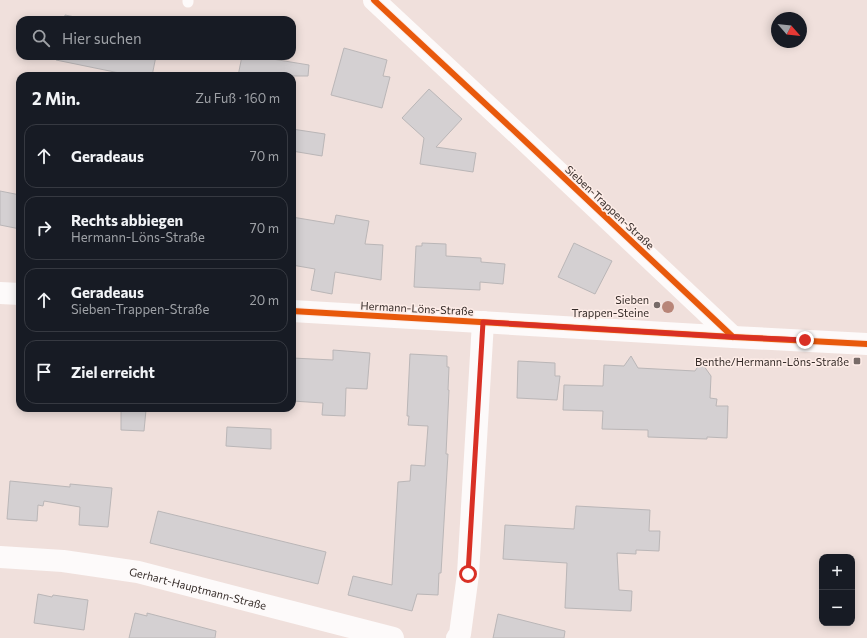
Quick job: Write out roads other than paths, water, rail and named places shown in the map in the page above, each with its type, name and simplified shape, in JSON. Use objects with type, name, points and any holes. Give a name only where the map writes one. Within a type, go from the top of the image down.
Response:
[{"type":"street","name":"Sieben-Trappen-Straße","points":[[374,0],[733,337]]},
{"type":"street","points":[[0,293],[16,294]]},
{"type":"street","name":"Hermann-Löns-Straße","points":[[296,311],[733,337]]},
{"type":"street","points":[[456,638],[460,634],[468,574],[483,322]]},
{"type":"street","points":[[733,337],[867,344]]},
{"type":"street","name":"Gerhart-Hauptmann-Straße","points":[[0,557],[63,561],[138,572],[393,638]]},
{"type":"place","name":"Sieben Trappen-Steine","points":[[657,305]]},
{"type":"place","name":"Benthe/Hermann-Löns-Straße","points":[[857,361]]}]
